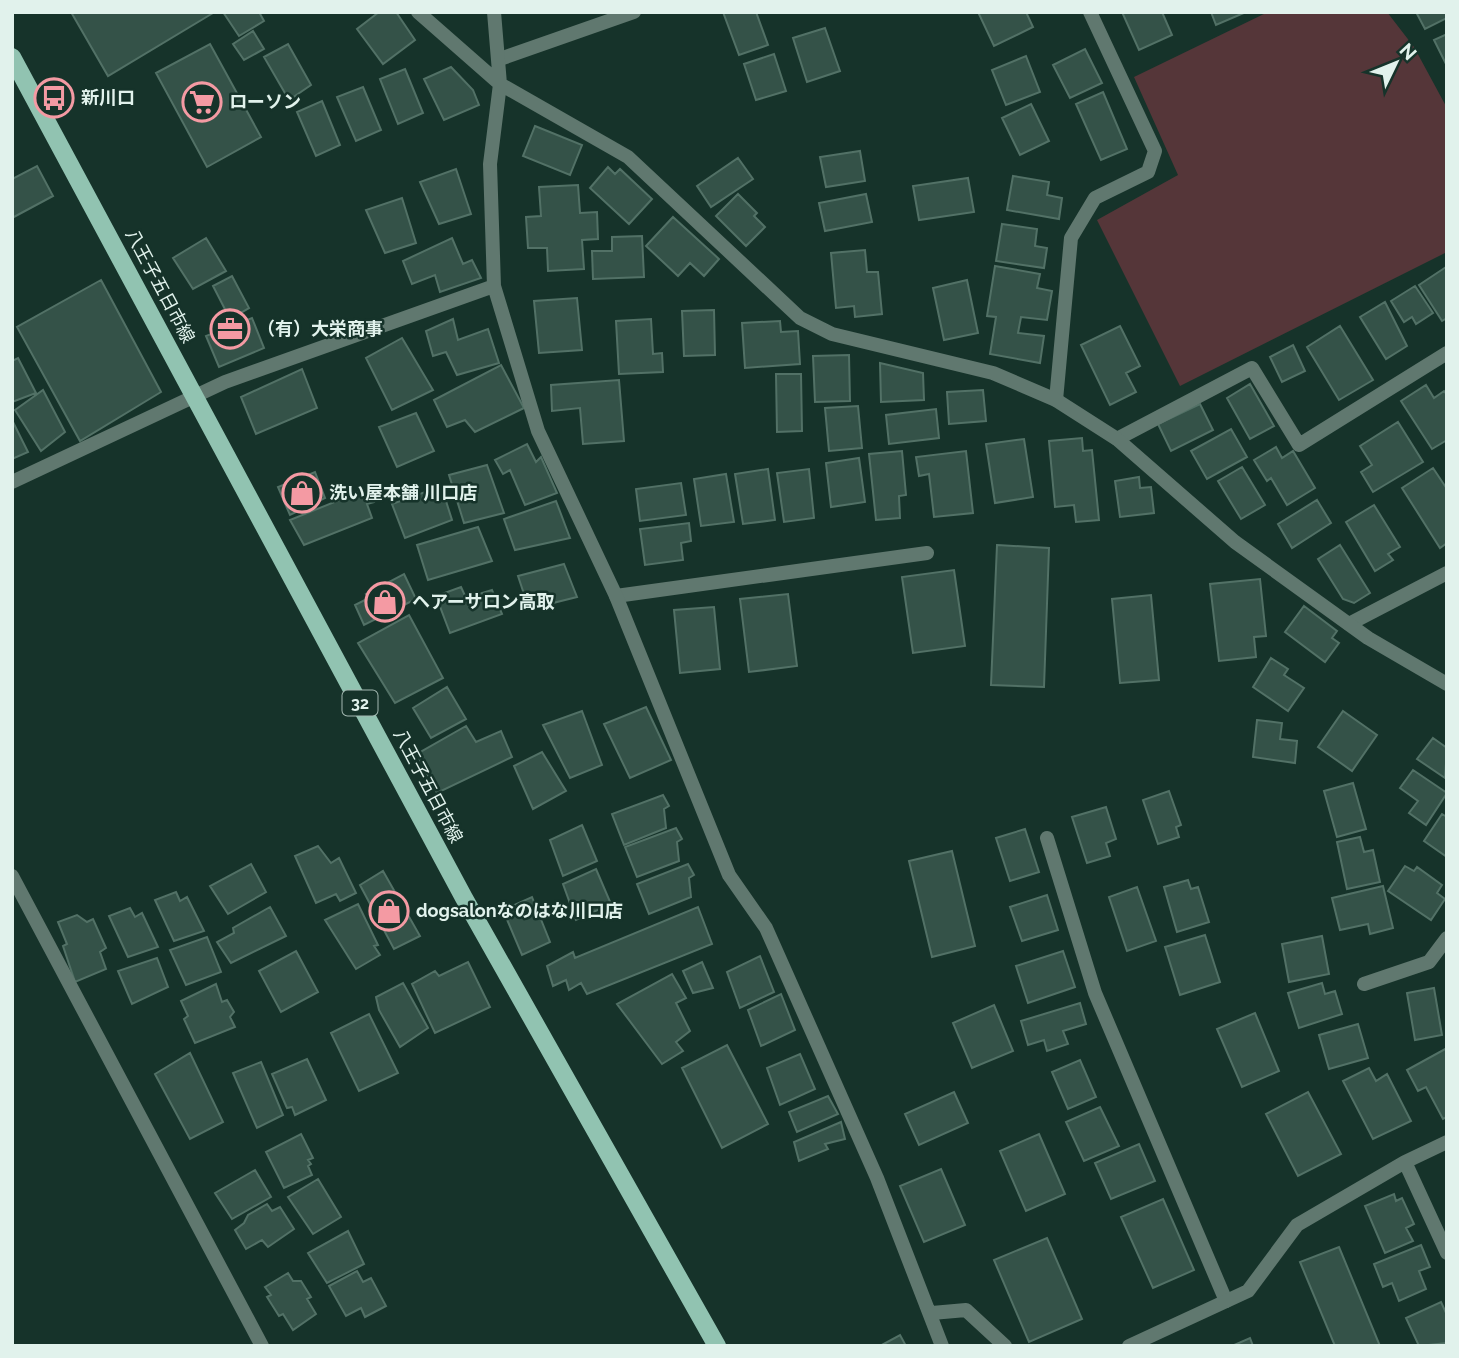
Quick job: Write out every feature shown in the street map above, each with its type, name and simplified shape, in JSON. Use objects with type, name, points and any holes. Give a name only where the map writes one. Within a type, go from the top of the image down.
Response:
[{"type":"main road","name":"八王子五日市線","points":[[12,57],[464,898],[717,1346]]},
{"type":"street","points":[[418,12],[500,84],[628,157],[800,318],[832,334],[993,373],[1056,400],[1117,439],[1235,542],[1349,624],[1447,684]]},
{"type":"street","points":[[494,12],[500,60],[500,84],[490,164],[494,286],[538,431],[615,596],[729,875],[766,928],[877,1178],[932,1313],[942,1346]]},
{"type":"street","points":[[500,60],[634,12]]},
{"type":"street","points":[[1056,400],[1071,238],[1095,198],[1148,172],[1155,151],[1090,12]]},
{"type":"street","points":[[12,482],[195,396],[494,286]]},
{"type":"street","points":[[1117,439],[1252,368],[1299,445],[1447,354]]},
{"type":"street","points":[[615,596],[927,553]]},
{"type":"street","points":[[1349,624],[1447,573]]},
{"type":"street","points":[[1047,838],[1095,993],[1226,1301]]},
{"type":"street","points":[[12,876],[262,1346]]},
{"type":"street","points":[[1364,984],[1429,962],[1447,938]]},
{"type":"street","points":[[1129,1346],[1248,1291],[1297,1225],[1405,1162],[1447,1142]]},
{"type":"street","points":[[1405,1162],[1447,1253]]},
{"type":"street","points":[[932,1313],[966,1310],[1005,1346]]},
{"type":"shaded area","points":[[1268,12],[1387,12],[1414,47],[1447,108],[1447,252],[1180,386],[1097,220],[1178,175],[1134,77]]},
{"type":"building","points":[[71,12],[213,12],[213,13],[108,76]]},
{"type":"building","points":[[223,12],[259,12],[264,21],[239,36]]},
{"type":"building","points":[[379,12],[396,12],[415,40],[383,64],[357,29]]},
{"type":"building","points":[[723,12],[756,12],[768,45],[739,55]]},
{"type":"building","points":[[978,12],[1026,12],[1033,27],[994,46]]},
{"type":"building","points":[[1122,12],[1162,12],[1172,35],[1139,50]]},
{"type":"building","points":[[1211,12],[1246,12],[1216,25]]},
{"type":"building","points":[[1416,12],[1447,12],[1447,18],[1425,29]]},
{"type":"building","points":[[825,28],[840,71],[807,82],[793,38]]},
{"type":"building","points":[[253,31],[264,49],[244,60],[233,44]]},
{"type":"building","points":[[1447,34],[1447,66],[1434,40]]},
{"type":"building","points":[[210,44],[261,137],[207,167],[156,73]]},
{"type":"building","points":[[288,44],[311,85],[289,100],[264,57]]},
{"type":"building","points":[[1085,49],[1102,83],[1070,98],[1053,65]]},
{"type":"building","points":[[774,54],[786,91],[756,100],[744,64]]},
{"type":"building","points":[[1026,56],[1040,92],[1006,105],[992,70]]},
{"type":"building","points":[[451,67],[473,90],[479,105],[444,120],[424,79]]},
{"type":"building","points":[[405,69],[423,113],[398,124],[380,79]]},
{"type":"building","points":[[363,87],[381,130],[356,141],[337,97]]},
{"type":"building","points":[[1103,92],[1127,149],[1101,160],[1076,104]]},
{"type":"building","points":[[322,101],[340,145],[316,156],[297,112]]},
{"type":"building","points":[[1031,104],[1049,141],[1020,155],[1002,118]]},
{"type":"building","points":[[535,126],[582,145],[570,175],[523,156]]},
{"type":"building","points":[[860,151],[865,181],[826,187],[820,157]]},
{"type":"building","points":[[738,158],[753,179],[711,207],[697,186]]},
{"type":"building","points":[[37,166],[53,196],[12,218],[12,179]]},
{"type":"building","points":[[608,167],[615,174],[620,169],[652,199],[629,224],[590,188]]},
{"type":"building","points":[[456,169],[471,214],[439,224],[420,182]]},
{"type":"building","points":[[1013,176],[1049,182],[1047,195],[1062,198],[1059,219],[1007,210]]},
{"type":"building","points":[[968,178],[974,212],[919,220],[913,186]]},
{"type":"building","points":[[578,185],[580,213],[597,212],[598,239],[582,240],[584,269],[548,271],[547,248],[528,248],[526,217],[541,216],[539,187]]},
{"type":"building","points":[[738,194],[757,213],[754,216],[765,227],[746,246],[716,216]]},
{"type":"building","points":[[866,194],[872,222],[825,231],[819,203]]},
{"type":"building","points":[[402,198],[416,243],[385,253],[366,210]]},
{"type":"building","points":[[673,217],[719,259],[704,276],[690,263],[678,276],[646,246]]},
{"type":"building","points":[[1002,224],[1037,229],[1035,246],[1047,248],[1044,268],[996,261]]},
{"type":"building","points":[[642,236],[644,277],[593,279],[592,251],[612,251],[612,237]]},
{"type":"building","points":[[206,238],[226,271],[193,289],[173,258]]},
{"type":"building","points":[[452,238],[463,264],[472,260],[481,278],[440,292],[435,275],[412,284],[403,261]]},
{"type":"building","points":[[865,250],[867,272],[878,272],[882,314],[855,317],[854,306],[836,308],[831,253]]},
{"type":"building","points":[[995,266],[1040,274],[1037,288],[1052,291],[1047,320],[1021,317],[1018,333],[1044,336],[1040,363],[990,354],[996,317],[987,316]]},
{"type":"building","points":[[1446,267],[1447,318],[1442,321],[1419,285]]},
{"type":"building","points":[[232,276],[249,308],[230,319],[213,286]]},
{"type":"building","points":[[101,280],[161,392],[80,441],[17,327]]},
{"type":"building","points":[[967,280],[978,333],[944,340],[933,288]]},
{"type":"building","points":[[1415,286],[1433,313],[1416,324],[1412,317],[1404,322],[1391,301]]},
{"type":"building","points":[[577,298],[582,350],[539,353],[534,301]]},
{"type":"building","points":[[1385,302],[1407,346],[1386,359],[1360,317]]},
{"type":"building","points":[[714,310],[715,355],[684,356],[682,311]]},
{"type":"building","points":[[252,318],[264,348],[219,367],[206,336]]},
{"type":"building","points":[[453,319],[458,340],[488,329],[499,363],[457,375],[446,352],[433,356],[426,331]]},
{"type":"building","points":[[651,319],[653,354],[662,353],[663,372],[619,374],[616,321]]},
{"type":"building","points":[[780,321],[781,332],[798,331],[800,364],[745,368],[742,323]]},
{"type":"building","points":[[1120,326],[1140,366],[1126,373],[1136,392],[1110,405],[1081,345]]},
{"type":"building","points":[[1340,326],[1373,380],[1339,400],[1307,347]]},
{"type":"building","points":[[402,338],[433,390],[392,410],[366,358]]},
{"type":"building","points":[[1293,345],[1305,371],[1282,382],[1270,357]]},
{"type":"building","points":[[849,355],[850,401],[815,402],[813,356]]},
{"type":"building","points":[[18,358],[36,393],[12,402],[12,361]]},
{"type":"building","points":[[880,363],[923,373],[924,400],[881,402]]},
{"type":"building","points":[[501,365],[524,408],[475,432],[465,420],[447,427],[434,400]]},
{"type":"building","points":[[302,369],[317,408],[256,434],[241,397]]},
{"type":"building","points":[[776,374],[801,374],[802,431],[777,432]]},
{"type":"building","points":[[619,380],[624,441],[583,444],[580,408],[552,411],[551,385]]},
{"type":"building","points":[[1250,384],[1274,426],[1250,439],[1227,398]]},
{"type":"building","points":[[1426,385],[1434,398],[1444,391],[1447,395],[1447,440],[1432,449],[1401,401]]},
{"type":"building","points":[[43,390],[65,432],[41,451],[15,410]]},
{"type":"building","points":[[983,390],[986,421],[949,424],[947,392]]},
{"type":"building","points":[[1200,404],[1213,430],[1171,451],[1158,424]]},
{"type":"building","points":[[858,406],[862,448],[829,451],[825,408]]},
{"type":"building","points":[[936,409],[939,438],[889,444],[886,415]]},
{"type":"building","points":[[416,413],[434,451],[397,467],[379,427]]},
{"type":"building","points":[[12,420],[28,452],[12,459]]},
{"type":"building","points":[[1398,422],[1423,462],[1373,492],[1361,472],[1372,465],[1360,446]]},
{"type":"building","points":[[1231,429],[1247,457],[1207,479],[1191,451]]},
{"type":"building","points":[[1082,438],[1083,451],[1092,450],[1099,520],[1076,522],[1074,505],[1055,507],[1049,441]]},
{"type":"building","points":[[1024,439],[1033,497],[995,503],[986,444]]},
{"type":"building","points":[[527,444],[536,462],[541,457],[557,493],[525,505],[510,470],[503,474],[495,460]]},
{"type":"building","points":[[1276,447],[1282,458],[1293,451],[1315,488],[1287,505],[1271,478],[1267,481],[1254,460]]},
{"type":"building","points":[[902,451],[906,495],[899,496],[900,518],[876,520],[869,454]]},
{"type":"building","points":[[966,451],[973,513],[934,517],[929,474],[919,476],[916,457]]},
{"type":"building","points":[[859,458],[865,502],[831,507],[826,463]]},
{"type":"building","points":[[487,465],[504,513],[464,523],[449,475]]},
{"type":"building","points":[[1242,467],[1265,505],[1241,519],[1218,481]]},
{"type":"building","points":[[1433,468],[1447,489],[1447,543],[1440,548],[1402,488]]},
{"type":"building","points":[[768,469],[775,520],[743,524],[735,474]]},
{"type":"building","points":[[809,469],[814,518],[784,522],[777,473]]},
{"type":"building","name":"洗い屋本舗 川口店","points":[[315,472],[325,498],[290,515],[278,487]]},
{"type":"building","points":[[726,474],[734,522],[701,526],[694,479]]},
{"type":"building","points":[[1139,477],[1140,488],[1151,487],[1154,513],[1120,517],[1115,481]]},
{"type":"building","points":[[681,483],[686,515],[640,521],[636,489]]},
{"type":"building","points":[[369,488],[374,502],[367,504],[372,518],[304,545],[290,520]]},
{"type":"building","points":[[436,488],[439,501],[445,498],[452,520],[405,538],[392,504]]},
{"type":"building","points":[[1317,500],[1331,523],[1292,548],[1278,524]]},
{"type":"building","points":[[556,501],[570,538],[515,550],[504,519]]},
{"type":"building","points":[[1374,505],[1400,547],[1388,554],[1393,560],[1375,571],[1346,522]]},
{"type":"building","points":[[689,523],[691,541],[681,543],[683,560],[645,565],[640,529]]},
{"type":"building","points":[[478,527],[492,561],[428,580],[417,545]]},
{"type":"building","points":[[997,545],[1049,548],[1044,687],[991,685]]},
{"type":"building","points":[[1340,545],[1370,593],[1354,603],[1343,599],[1318,559]]},
{"type":"building","points":[[564,564],[577,597],[529,609],[518,576]]},
{"type":"building","points":[[954,570],[965,646],[913,653],[902,577]]},
{"type":"building","name":"ヘアーサロン高取","points":[[404,574],[416,599],[364,625],[355,605],[369,598],[366,594]]},
{"type":"building","points":[[1260,579],[1266,636],[1254,637],[1256,657],[1219,661],[1210,584]]},
{"type":"building","points":[[461,587],[466,598],[492,590],[502,614],[450,633],[436,596]]},
{"type":"building","points":[[788,594],[797,666],[749,672],[740,599]]},
{"type":"building","points":[[1151,595],[1159,680],[1120,683],[1112,599]]},
{"type":"building","points":[[1304,606],[1337,631],[1332,638],[1339,643],[1325,662],[1285,632]]},
{"type":"building","points":[[714,607],[720,669],[680,673],[674,610]]},
{"type":"building","points":[[409,615],[443,678],[395,703],[358,643]]},
{"type":"building","points":[[1271,658],[1288,669],[1284,675],[1304,688],[1288,711],[1253,687]]},
{"type":"building","points":[[447,687],[466,719],[431,738],[413,708]]},
{"type":"building","points":[[646,707],[671,760],[630,778],[604,724]]},
{"type":"building","points":[[582,711],[602,765],[570,778],[543,725]]},
{"type":"building","points":[[1343,711],[1377,735],[1352,771],[1318,747]]},
{"type":"building","points":[[1257,720],[1282,723],[1280,739],[1297,741],[1295,763],[1253,757]]},
{"type":"building","points":[[466,726],[476,742],[501,731],[512,757],[437,793],[417,754]]},
{"type":"building","points":[[1433,738],[1447,748],[1445,778],[1417,759]]},
{"type":"building","points":[[542,752],[566,791],[533,809],[514,766]]},
{"type":"building","points":[[1413,770],[1447,793],[1426,825],[1409,813],[1418,801],[1400,788]]},
{"type":"building","points":[[1353,783],[1366,829],[1337,837],[1324,791]]},
{"type":"building","points":[[1169,791],[1181,825],[1176,827],[1179,837],[1158,844],[1143,800]]},
{"type":"building","points":[[663,795],[669,806],[664,809],[666,828],[624,845],[612,814]]},
{"type":"building","points":[[1106,807],[1116,839],[1106,843],[1110,856],[1087,863],[1072,817]]},
{"type":"building","points":[[1442,814],[1447,817],[1447,857],[1424,841]]},
{"type":"building","points":[[582,825],[597,861],[563,876],[550,840]]},
{"type":"building","points":[[676,828],[682,839],[677,842],[679,861],[637,877],[625,847]]},
{"type":"building","points":[[1025,829],[1039,872],[1010,881],[996,838]]},
{"type":"building","points":[[1360,837],[1364,852],[1373,850],[1380,882],[1347,889],[1337,842]]},
{"type":"building","points":[[318,846],[331,863],[339,858],[356,893],[340,901],[336,894],[316,903],[295,856]]},
{"type":"building","points":[[952,851],[975,946],[932,957],[909,861]]},
{"type":"building","points":[[251,864],[266,892],[228,914],[210,886]]},
{"type":"building","points":[[688,864],[694,875],[689,878],[691,897],[649,914],[637,884]]},
{"type":"building","points":[[1405,866],[1414,871],[1417,867],[1442,885],[1437,893],[1445,899],[1431,920],[1388,891]]},
{"type":"building","points":[[596,869],[611,904],[576,920],[563,884]]},
{"type":"building","name":"dogsalonなのはな川口店","points":[[383,871],[420,936],[394,949],[360,885]]},
{"type":"building","points":[[1188,880],[1191,889],[1198,887],[1209,922],[1177,932],[1164,887]]},
{"type":"building","points":[[1383,886],[1393,928],[1370,934],[1368,924],[1340,930],[1332,898]]},
{"type":"building","points":[[1137,887],[1156,941],[1127,951],[1109,897]]},
{"type":"building","points":[[176,892],[180,901],[187,897],[204,931],[174,941],[155,900]]},
{"type":"building","points":[[1047,895],[1058,930],[1022,941],[1010,907]]},
{"type":"building","points":[[532,897],[550,942],[522,955],[503,910]]},
{"type":"building","points":[[358,904],[378,945],[374,946],[380,955],[356,969],[325,920]]},
{"type":"building","points":[[270,907],[286,936],[231,963],[217,942],[234,933],[233,928]]},
{"type":"building","points":[[698,907],[712,944],[587,994],[581,983],[569,990],[566,980],[553,986],[547,966],[573,952],[575,958]]},
{"type":"building","points":[[130,908],[135,917],[142,913],[158,947],[128,957],[109,916]]},
{"type":"building","points":[[77,915],[87,922],[93,919],[106,948],[100,952],[106,969],[75,982],[63,946],[67,944],[58,922]]},
{"type":"building","points":[[1205,935],[1220,982],[1180,995],[1165,947]]},
{"type":"building","points":[[1322,936],[1329,974],[1289,982],[1282,944]]},
{"type":"building","points":[[207,937],[221,972],[186,985],[170,950]]},
{"type":"building","points":[[296,951],[318,992],[281,1012],[259,971]]},
{"type":"building","points":[[1063,951],[1075,987],[1028,1003],[1016,966]]},
{"type":"building","points":[[760,956],[774,992],[740,1008],[727,972]]},
{"type":"building","points":[[157,958],[168,987],[132,1004],[118,971]]},
{"type":"building","points":[[468,962],[490,1007],[435,1033],[412,984],[435,971],[439,976]]},
{"type":"building","points":[[702,962],[713,988],[693,993],[683,971]]},
{"type":"building","points":[[672,974],[686,998],[676,1003],[690,1031],[676,1042],[683,1051],[662,1064],[617,1004]]},
{"type":"building","points":[[403,983],[428,1028],[400,1047],[379,1010],[376,997]]},
{"type":"building","points":[[1322,983],[1325,994],[1335,991],[1342,1014],[1299,1028],[1288,993]]},
{"type":"building","points":[[216,984],[222,1002],[227,1000],[234,1012],[230,1017],[235,1027],[195,1043],[184,1019],[188,1016],[181,1001]]},
{"type":"building","points":[[1434,988],[1442,1035],[1415,1040],[1407,993]]},
{"type":"building","points":[[781,994],[795,1030],[761,1046],[748,1010]]},
{"type":"building","points":[[1080,1003],[1086,1024],[1063,1031],[1068,1044],[1047,1051],[1044,1040],[1028,1045],[1021,1021]]},
{"type":"building","points":[[994,1005],[1013,1051],[972,1068],[953,1023]]},
{"type":"building","points":[[1255,1013],[1279,1071],[1242,1087],[1217,1029]]},
{"type":"building","points":[[369,1014],[398,1073],[359,1091],[331,1033]]},
{"type":"building","points":[[1358,1024],[1368,1058],[1329,1069],[1319,1035]]},
{"type":"building","points":[[727,1045],[768,1124],[722,1148],[682,1068]]},
{"type":"building","points":[[1447,1048],[1447,1117],[1443,1119],[1426,1087],[1418,1091],[1407,1070]]},
{"type":"building","points":[[190,1053],[223,1122],[190,1139],[155,1074]]},
{"type":"building","points":[[800,1054],[815,1089],[780,1105],[767,1068]]},
{"type":"building","points":[[307,1059],[326,1100],[295,1115],[292,1107],[287,1108],[272,1074]]},
{"type":"building","points":[[1080,1060],[1096,1097],[1068,1109],[1052,1072]]},
{"type":"building","points":[[261,1062],[283,1115],[257,1128],[233,1073]]},
{"type":"building","points":[[1369,1068],[1376,1081],[1387,1074],[1411,1121],[1373,1139],[1343,1081]]},
{"type":"building","points":[[954,1092],[968,1123],[919,1145],[905,1114]]},
{"type":"building","points":[[1308,1092],[1341,1154],[1298,1176],[1266,1114]]},
{"type":"building","points":[[828,1096],[838,1114],[797,1132],[789,1112]]},
{"type":"building","points":[[1100,1107],[1119,1146],[1084,1161],[1066,1122]]},
{"type":"building","points":[[841,1122],[845,1139],[825,1144],[828,1149],[799,1161],[794,1142]]},
{"type":"building","points":[[301,1134],[313,1158],[308,1160],[312,1175],[284,1188],[266,1152]]},
{"type":"building","points":[[1039,1134],[1065,1194],[1026,1211],[1000,1151]]},
{"type":"building","points":[[1139,1144],[1155,1181],[1111,1199],[1095,1163]]},
{"type":"building","points":[[941,1169],[965,1225],[924,1242],[900,1186]]},
{"type":"building","points":[[255,1170],[271,1197],[232,1219],[215,1193]]},
{"type":"building","points":[[318,1179],[341,1217],[313,1234],[288,1197]]},
{"type":"building","points":[[1394,1194],[1396,1201],[1402,1198],[1414,1224],[1406,1228],[1413,1241],[1385,1253],[1365,1206]]},
{"type":"building","points":[[1163,1199],[1194,1270],[1153,1288],[1121,1217]]},
{"type":"building","points":[[267,1204],[272,1211],[280,1207],[294,1229],[268,1247],[262,1240],[246,1249],[235,1230],[244,1223],[248,1215]]},
{"type":"building","points":[[348,1231],[364,1264],[327,1283],[308,1253]]},
{"type":"building","points":[[1047,1238],[1082,1319],[1029,1342],[994,1260]]},
{"type":"building","points":[[1421,1245],[1430,1267],[1419,1271],[1426,1289],[1399,1301],[1392,1283],[1383,1287],[1374,1264]]},
{"type":"building","points":[[1339,1247],[1380,1346],[1335,1346],[1300,1262]]},
{"type":"building","points":[[357,1271],[363,1282],[371,1278],[386,1306],[365,1317],[361,1308],[346,1316],[329,1286]]},
{"type":"building","points":[[288,1273],[293,1281],[301,1281],[311,1297],[307,1299],[316,1314],[293,1330],[283,1314],[279,1316],[267,1297],[271,1295],[265,1287]]},
{"type":"building","points":[[1441,1302],[1447,1315],[1447,1343],[1419,1346],[1406,1318]]},
{"type":"building","points":[[900,1335],[906,1346],[880,1346]]},
{"type":"building","points":[[1250,1338],[1253,1346],[1232,1346]]},
{"type":"place","name":"新川口","points":[[54,98]]},
{"type":"place","name":"ローソン","points":[[202,102]]},
{"type":"place","name":"（有）大栄商事","points":[[230,329]]},
{"type":"place","name":"洗い屋本舗 川口店","points":[[302,493]]},
{"type":"place","name":"ヘアーサロン高取","points":[[385,602]]},
{"type":"place","name":"dogsalonなのはな川口店","points":[[389,911]]}]
